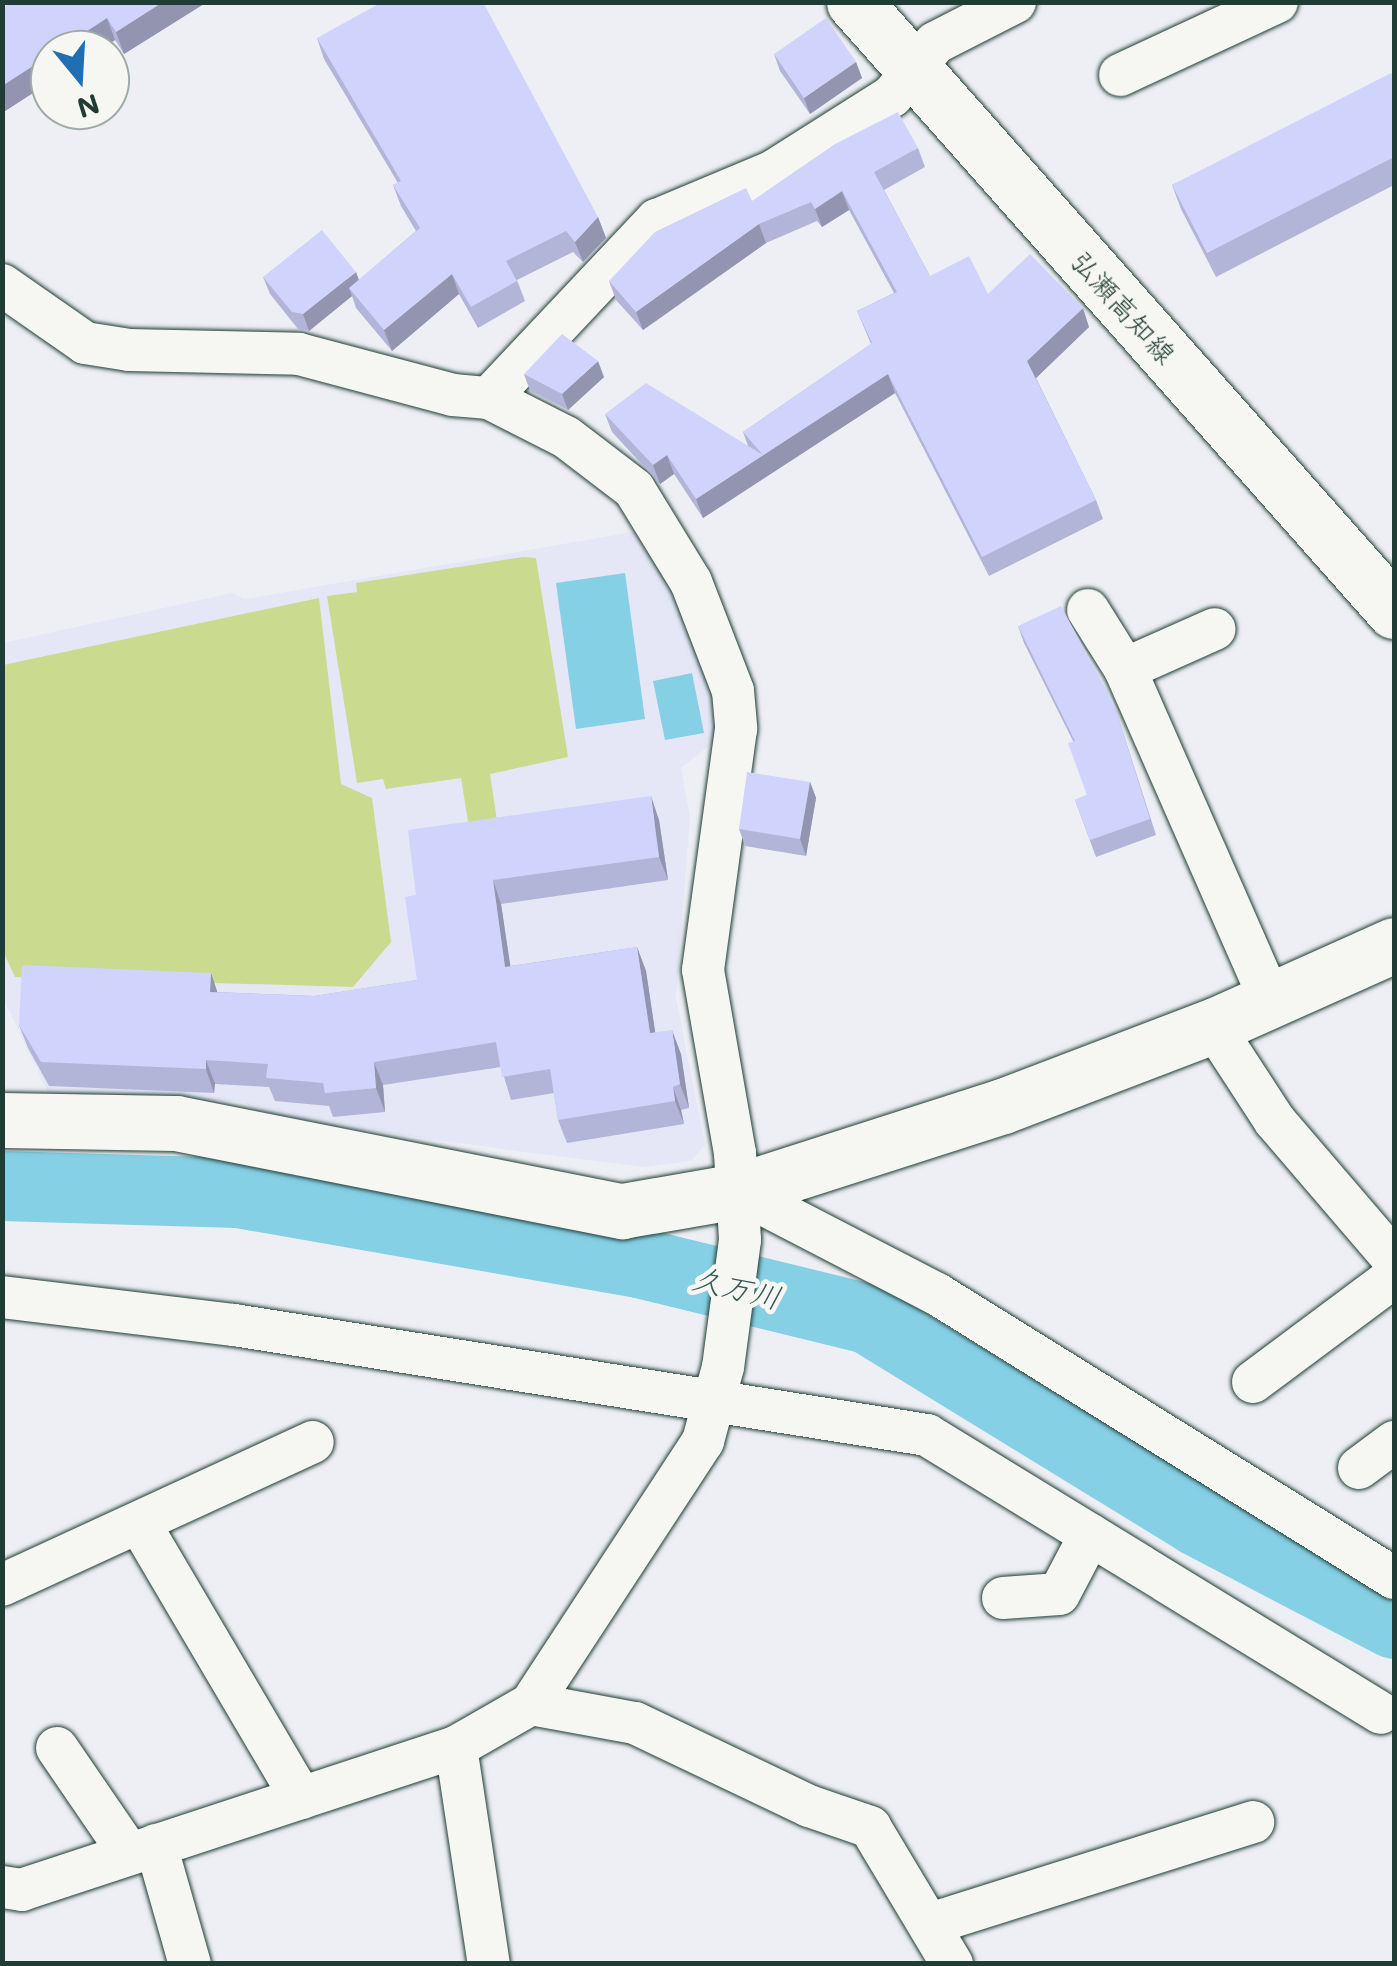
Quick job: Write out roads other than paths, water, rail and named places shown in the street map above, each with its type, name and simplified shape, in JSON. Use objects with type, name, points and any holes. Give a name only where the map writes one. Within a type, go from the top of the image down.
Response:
[{"type":"street","name":"弘瀬高知線","points":[[854,2],[1394,611]]},
{"type":"street","points":[[1120,75],[1276,2]]},
{"type":"street","points":[[488,398],[642,231],[772,172],[892,96],[935,43],[994,7]]},
{"type":"street","points":[[2,284],[85,343],[129,350],[299,354],[488,398],[566,437],[634,490],[691,582],[733,691],[736,729],[702,970],[739,1216],[718,1384],[703,1441],[531,1704],[456,1747],[22,1890],[2,1887]]},
{"type":"street","points":[[1088,610],[1124,668],[1270,1000]]},
{"type":"street","points":[[1124,668],[1216,629]]},
{"type":"street","points":[[739,1216],[1003,1106],[1213,1026],[1394,945]]},
{"type":"street","points":[[1213,1026],[1275,1121],[1394,1260]]},
{"type":"street","points":[[2,1120],[176,1122],[622,1211],[739,1216],[937,1294],[1394,1578]]},
{"type":"street","points":[[1253,1382],[1394,1276]]},
{"type":"street","points":[[2,1296],[718,1384],[927,1435],[1381,1713]]},
{"type":"street","points":[[2,1584],[141,1526],[313,1442]]},
{"type":"street","points":[[1359,1468],[1394,1442]]},
{"type":"street","points":[[141,1526],[301,1798]]},
{"type":"street","points":[[1004,1598],[1059,1594],[1090,1535]]},
{"type":"street","points":[[531,1704],[635,1723],[809,1806],[870,1827],[952,1964]]},
{"type":"street","points":[[456,1747],[490,1964]]},
{"type":"street","points":[[57,1748],[143,1849],[190,1964]]},
{"type":"street","points":[[930,1924],[1253,1822]]},
{"type":"water","points":[[625,573],[645,719],[576,729],[556,583]]},
{"type":"water","points":[[692,673],[704,733],[665,740],[653,681]]},
{"type":"waterway","name":"久万川","points":[[2,1186],[238,1193],[639,1263],[868,1319],[1197,1521],[1394,1624]]}]
